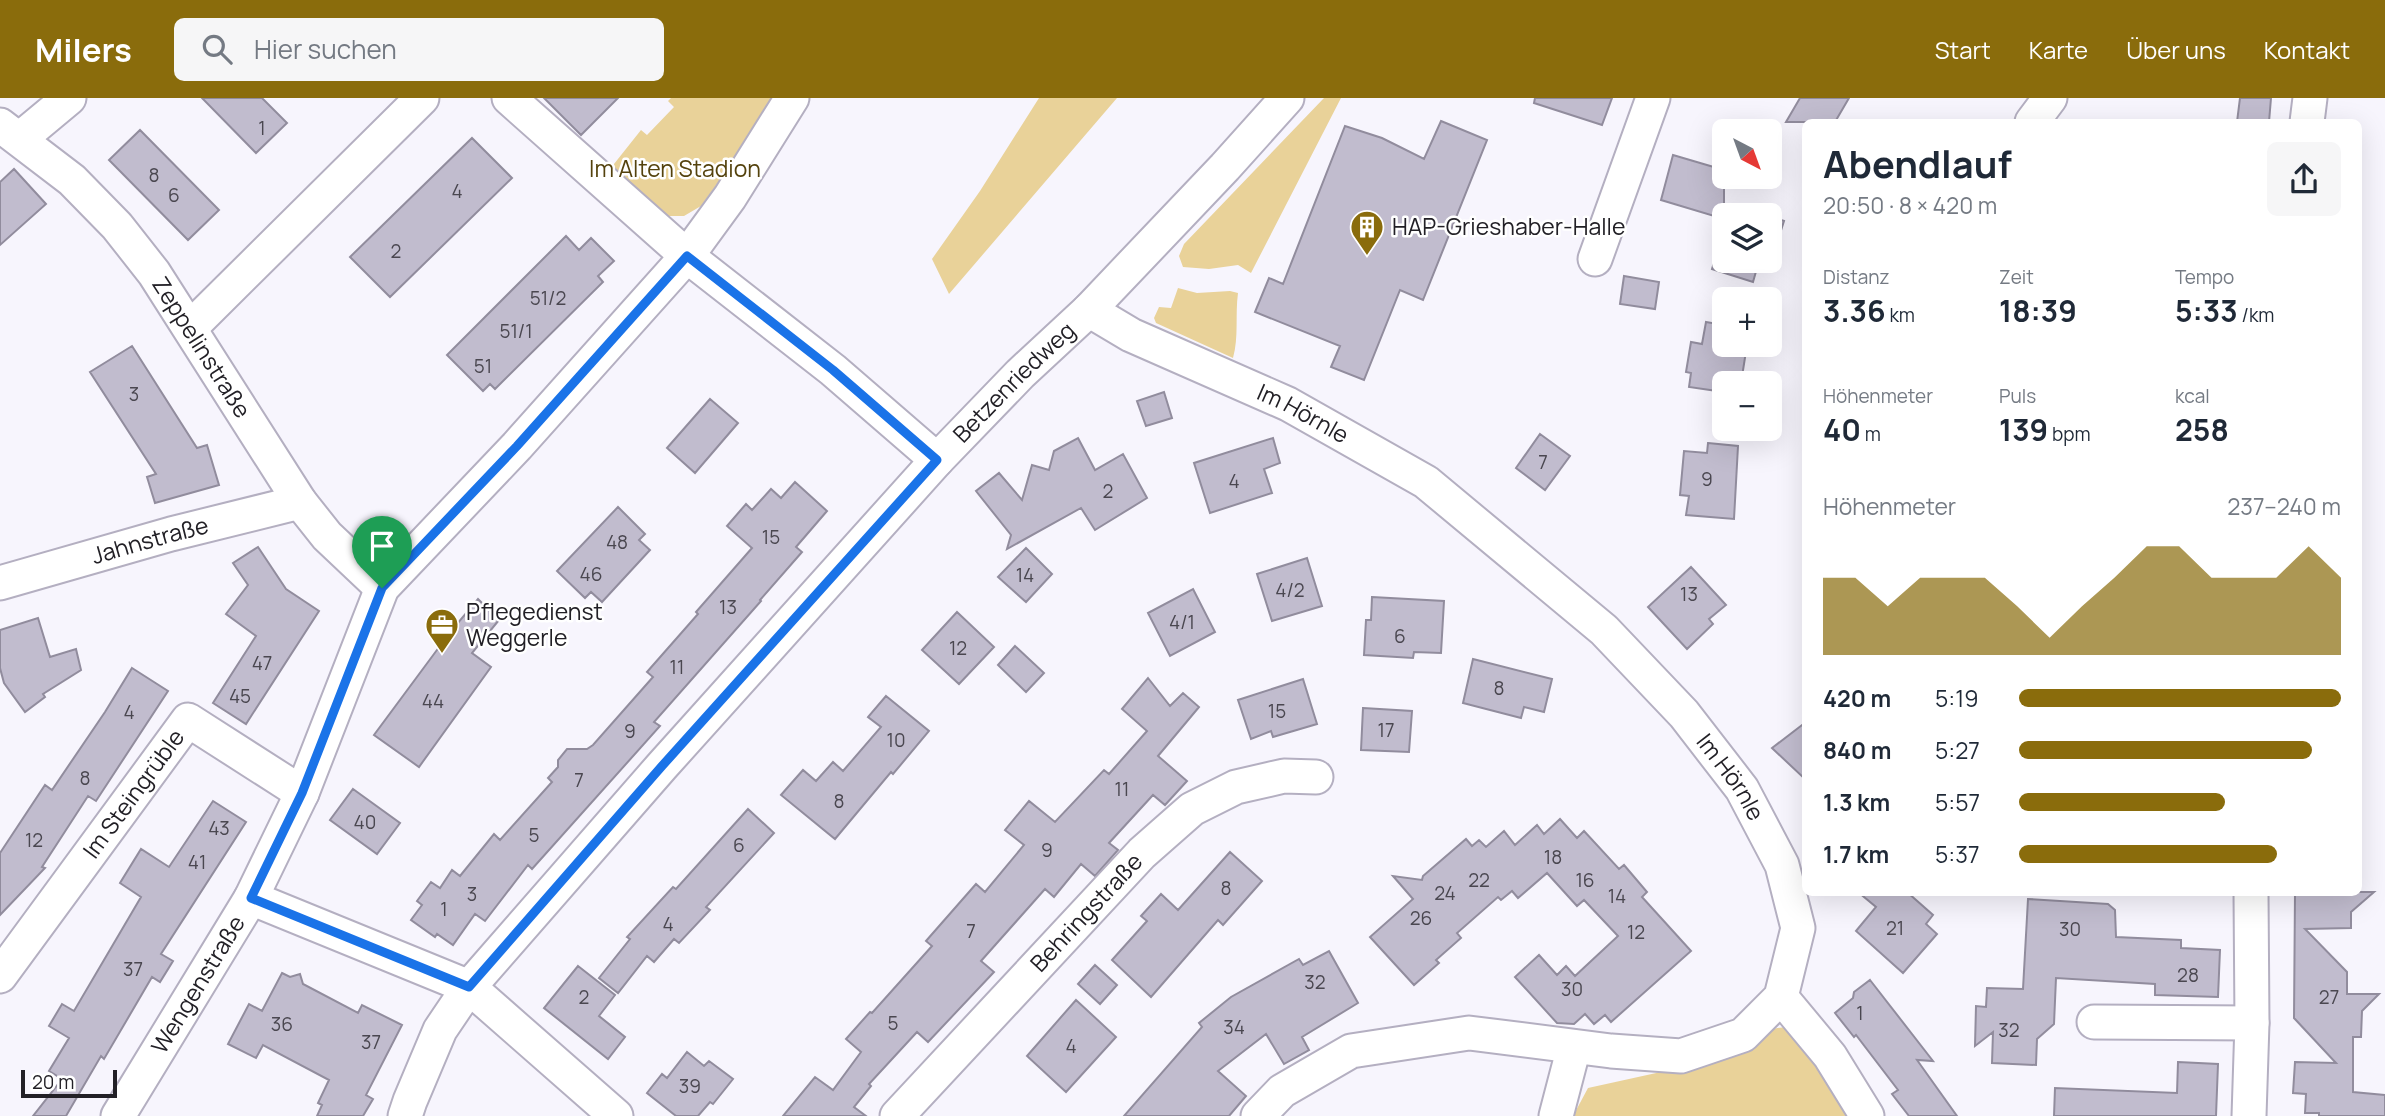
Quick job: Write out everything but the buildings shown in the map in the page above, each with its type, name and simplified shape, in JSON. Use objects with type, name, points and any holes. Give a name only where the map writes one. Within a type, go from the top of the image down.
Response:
[{"type":"street","points":[[10,132],[69,98]]},
{"type":"street","points":[[190,328],[422,98]]},
{"type":"street","points":[[509,98],[687,256],[833,370],[937,460]]},
{"type":"street","name":"Wengenstraße","points":[[118,1116],[251,898],[302,793],[382,588],[517,446],[687,256],[730,197],[792,98]]},
{"type":"street","name":"Betzenriedweg","points":[[405,1116],[440,1031],[469,987],[662,766],[937,460],[1020,374],[1088,310],[1287,98]]},
{"type":"street","points":[[1595,259],[1653,98]]},
{"type":"street","points":[[2034,119],[2050,98]]},
{"type":"street","points":[[2307,119],[2310,98]]},
{"type":"street","name":"Zeppelinstraße","points":[[10,132],[72,180],[117,226],[154,273],[299,502],[327,536],[382,588]]},
{"type":"street","name":"Im Hörnle","points":[[1088,310],[1131,335],[1288,404],[1426,482],[1604,630],[1684,714],[1742,789],[1782,865],[1798,928],[1781,997]]},
{"type":"street","name":"Jahnstraße","points":[[0,583],[172,534],[299,502]]},
{"type":"street","name":"Im Steingrüble","points":[[0,976],[188,720],[302,793]]},
{"type":"street","name":"Behringstraße","points":[[897,1116],[1142,853],[1192,809],[1236,787],[1284,776],[1316,777]]},
{"type":"street","points":[[2249,1116],[2252,1023],[2251,896]]},
{"type":"street","points":[[251,898],[469,987],[616,1116]]},
{"type":"street","points":[[1258,1116],[1282,1091],[1351,1052],[1469,1033],[1574,1047],[1681,1056],[1743,1035],[1781,997],[1830,1056],[1867,1116]]},
{"type":"street","points":[[2094,1022],[2252,1023]]},
{"type":"street","points":[[1556,1116],[1574,1047]]},
{"type":"green space","name":"Im Alten Stadion","points":[[671,98],[775,98],[701,206],[684,216],[665,216],[610,169],[641,130],[647,135],[674,107],[668,101]]},
{"type":"green space","points":[[1039,98],[1117,98],[949,294],[932,259],[980,191]]},
{"type":"green space","points":[[1324,98],[1341,98],[1251,273],[1238,265],[1209,269],[1183,267],[1179,256],[1184,244]]},
{"type":"green space","points":[[1178,288],[1197,293],[1238,293],[1233,358],[1156,323],[1154,318],[1159,307],[1171,308]]},
{"type":"green space","points":[[1786,1027],[1860,1116],[1573,1116],[1588,1088],[1679,1068],[1777,1028]]},
{"type":"place","name":"HAP-Grieshaber-Halle","points":[[1367,257]]},
{"type":"place","name":"Pflegedienst Weggerle","points":[[442,655]]},
{"type":"route","points":[[687,256],[833,370],[937,460],[662,766],[469,987],[251,898],[302,793],[382,588],[517,446],[687,256]]}]
